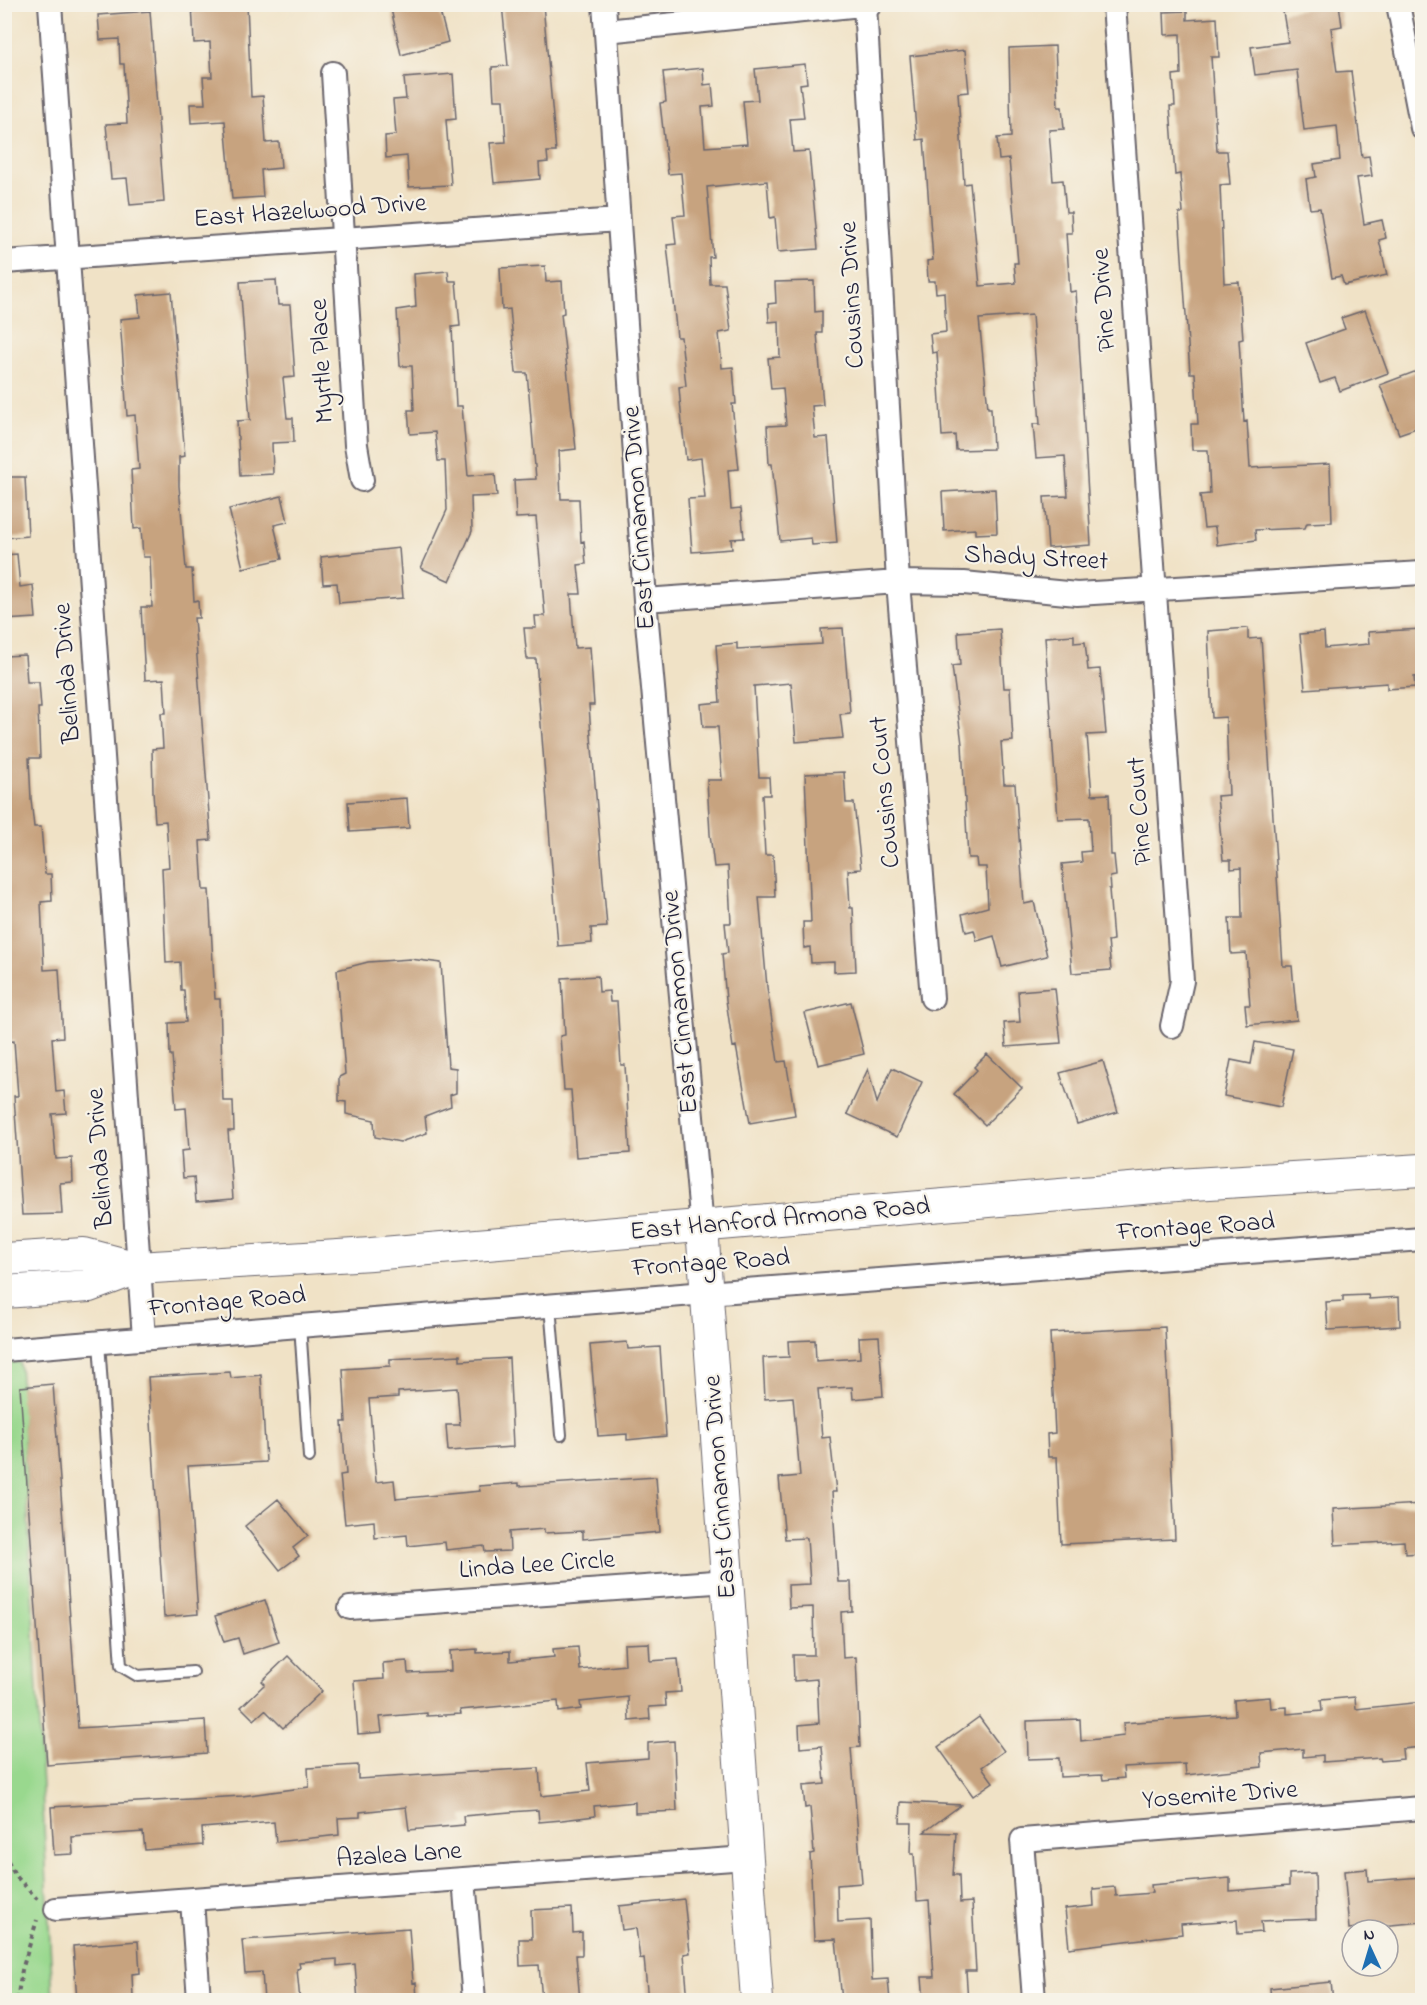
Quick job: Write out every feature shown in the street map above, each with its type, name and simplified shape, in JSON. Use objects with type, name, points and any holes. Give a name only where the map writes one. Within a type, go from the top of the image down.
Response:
[{"type":"main road","name":"East Hanford Armona Road","points":[[4,1292],[89,1286],[137,1268],[371,1254],[1200,1183],[1422,1170]]},
{"type":"main road","name":"East Cinnamon Drive","points":[[702,1227],[757,2001]]},
{"type":"main road","name":"East Hanford Armona Road","points":[[4,1259],[84,1254],[137,1268]]},
{"type":"street","name":"Belinda Drive","points":[[50,4],[137,1268],[144,1338]]},
{"type":"street","name":"East Cinnamon Drive","points":[[604,4],[645,600],[702,1227]]},
{"type":"street","points":[[606,31],[871,4]]},
{"type":"street","name":"Pine Drive","points":[[1114,4],[1154,591]]},
{"type":"street","points":[[1398,4],[1422,128]]},
{"type":"street","name":"Cousins Drive","points":[[865,5],[898,582]]},
{"type":"street","name":"Myrtle Place","points":[[333,73],[356,445],[362,480]]},
{"type":"street","name":"East Hazelwood Drive","points":[[4,262],[619,220]]},
{"type":"street","name":"Shady Street","points":[[645,600],[898,582],[964,583],[1077,594],[1422,573]]},
{"type":"street","name":"Cousins Court","points":[[898,582],[932,998]]},
{"type":"street","name":"Pine Court","points":[[1154,591],[1182,981],[1172,1026]]},
{"type":"street","name":"Frontage Road","points":[[4,1350],[706,1293],[1422,1239]]},
{"type":"street","name":"Linda Lee Circle","points":[[350,1608],[728,1581]]},
{"type":"street","name":"Yosemite Drive","points":[[1034,2001],[1022,1840],[1422,1808]]},
{"type":"street","name":"Azalea Lane","points":[[44,1909],[746,1858]]},
{"type":"street","points":[[464,1880],[474,2001]]},
{"type":"street","points":[[192,1900],[199,2001]]},
{"type":"lane","points":[[550,1306],[561,1435]]},
{"type":"lane","points":[[300,1325],[309,1457]]},
{"type":"lane","points":[[99,1342],[121,1666],[138,1676],[193,1672]]},
{"type":"path","points":[[4,1853],[15,1875],[36,1895],[44,1909],[22,1970],[17,2001]]},
{"type":"green space","points":[[20,1362],[53,2000],[5,2000],[4,1363]]},
{"type":"building","points":[[192,4],[247,4],[251,97],[263,96],[266,143],[279,142],[281,168],[261,170],[263,197],[232,199],[225,121],[191,123],[190,104],[205,104],[203,77],[212,77],[210,42],[194,43]]},
{"type":"building","points":[[390,4],[438,4],[448,42],[401,55]]},
{"type":"building","points":[[502,4],[543,4],[556,152],[547,152],[548,162],[539,163],[540,179],[494,183],[490,143],[506,142],[503,100],[494,100],[492,67],[508,66]]},
{"type":"building","points":[[1339,4],[1342,26],[1331,28],[1337,72],[1351,71],[1362,157],[1369,156],[1372,176],[1357,178],[1364,224],[1382,220],[1386,238],[1379,240],[1387,275],[1344,285],[1341,276],[1332,278],[1320,208],[1310,209],[1306,179],[1316,177],[1314,164],[1340,160],[1337,126],[1304,130],[1297,70],[1255,75],[1251,47],[1288,42],[1283,12]]},
{"type":"building","points":[[150,11],[164,202],[130,205],[127,178],[111,179],[106,124],[127,123],[124,64],[120,64],[119,39],[100,40],[98,15]]},
{"type":"building","points":[[1187,11],[1187,20],[1217,18],[1219,57],[1211,57],[1217,151],[1227,151],[1230,184],[1220,185],[1224,283],[1239,282],[1243,339],[1239,340],[1244,422],[1247,421],[1250,468],[1330,464],[1332,522],[1307,523],[1305,528],[1255,530],[1256,540],[1217,545],[1215,527],[1204,528],[1200,495],[1210,494],[1208,450],[1192,450],[1191,424],[1198,424],[1195,373],[1190,373],[1179,213],[1183,213],[1180,174],[1175,175],[1170,106],[1175,106],[1173,75],[1181,74],[1180,34],[1165,35],[1164,12]]},
{"type":"building","points":[[1055,46],[1058,107],[1062,107],[1064,129],[1049,130],[1053,181],[1063,180],[1066,212],[1071,212],[1072,233],[1066,233],[1070,292],[1076,291],[1091,545],[1048,548],[1044,497],[1068,496],[1065,456],[1036,458],[1033,424],[1040,424],[1032,315],[979,319],[988,408],[991,408],[993,449],[956,450],[955,435],[942,436],[937,352],[932,353],[930,334],[946,332],[944,292],[936,293],[935,281],[928,281],[927,261],[933,260],[924,139],[917,140],[910,56],[965,50],[969,92],[958,93],[964,184],[970,183],[980,286],[1016,283],[1014,263],[1018,263],[1009,159],[999,160],[997,138],[1011,137],[1009,48]]},
{"type":"building","points":[[805,64],[807,83],[800,84],[804,118],[790,119],[793,152],[809,151],[818,249],[778,252],[775,217],[770,218],[767,181],[707,187],[713,257],[709,257],[710,284],[725,284],[731,331],[719,333],[722,368],[733,367],[736,404],[732,404],[739,469],[728,470],[731,509],[741,508],[744,538],[731,539],[732,549],[692,552],[688,499],[705,498],[701,458],[686,460],[682,424],[679,387],[686,386],[681,337],[677,337],[667,245],[676,244],[673,216],[685,215],[681,173],[668,174],[660,103],[666,102],[663,72],[703,68],[704,85],[712,84],[714,106],[702,107],[705,147],[747,144],[743,101],[758,100],[755,69]]},
{"type":"building","points":[[453,74],[456,119],[446,120],[451,185],[409,187],[407,156],[386,158],[385,136],[396,135],[393,100],[406,99],[404,78]]},
{"type":"building","points":[[545,266],[546,282],[562,281],[564,313],[561,314],[576,449],[559,451],[561,499],[579,499],[581,542],[584,541],[586,564],[578,565],[581,594],[571,594],[575,648],[590,647],[594,705],[589,705],[607,927],[591,928],[592,943],[558,946],[536,659],[527,659],[524,628],[536,628],[535,616],[545,616],[536,517],[516,518],[514,480],[536,479],[529,394],[527,373],[516,373],[510,309],[502,310],[500,268]]},
{"type":"building","points":[[448,271],[449,281],[456,281],[460,326],[452,327],[456,406],[462,406],[468,476],[495,474],[497,496],[471,497],[472,531],[450,581],[421,568],[447,510],[445,461],[438,461],[435,432],[410,434],[408,410],[414,410],[412,366],[400,366],[397,310],[416,307],[414,274]]},
{"type":"building","points":[[276,280],[278,305],[290,305],[295,377],[283,378],[287,418],[293,418],[294,442],[272,443],[273,474],[240,476],[237,421],[250,420],[240,282]]},
{"type":"building","points":[[814,281],[815,312],[822,311],[822,333],[817,333],[823,405],[812,406],[815,438],[828,437],[837,543],[812,545],[811,538],[780,541],[772,464],[769,464],[767,426],[786,425],[783,388],[771,389],[768,358],[780,357],[779,321],[769,322],[768,304],[776,303],[775,282]]},
{"type":"building","points":[[171,292],[185,456],[179,457],[179,486],[186,569],[192,569],[194,601],[198,600],[199,618],[194,618],[211,840],[200,841],[203,890],[209,890],[215,999],[220,999],[223,1101],[233,1101],[234,1131],[228,1131],[233,1199],[196,1202],[194,1177],[183,1178],[181,1151],[189,1150],[186,1108],[176,1109],[172,1055],[170,1055],[169,1023],[186,1022],[180,962],[166,963],[162,868],[169,867],[166,821],[155,822],[153,792],[152,749],[163,748],[161,713],[166,713],[164,679],[145,680],[141,607],[152,607],[150,557],[143,557],[141,528],[134,529],[131,470],[139,469],[135,415],[127,416],[120,319],[140,317],[138,295]]},
{"type":"building","points":[[1365,310],[1388,373],[1340,391],[1335,378],[1320,383],[1306,343],[1345,329],[1341,318]]},
{"type":"building","points":[[1422,369],[1422,426],[1399,434],[1380,385]]},
{"type":"building","points":[[4,477],[25,477],[28,536],[4,538]]},
{"type":"building","points":[[995,489],[997,533],[975,534],[975,529],[944,531],[942,492]]},
{"type":"building","points":[[282,496],[288,522],[274,525],[282,559],[243,568],[229,509]]},
{"type":"building","points":[[399,548],[403,598],[339,603],[337,583],[323,584],[321,557]]},
{"type":"building","points":[[17,554],[20,587],[33,585],[36,618],[4,620],[4,555]]},
{"type":"building","points":[[843,628],[850,713],[840,714],[843,738],[796,742],[791,683],[754,686],[759,777],[769,777],[770,795],[762,795],[765,855],[773,855],[775,897],[759,897],[767,987],[778,1062],[786,1061],[795,1115],[750,1123],[736,1046],[733,1047],[722,954],[728,953],[725,923],[731,923],[728,866],[714,867],[710,834],[707,780],[722,780],[718,727],[703,727],[701,704],[720,702],[716,645],[737,643],[737,649],[822,644],[821,629]]},
{"type":"building","points":[[1248,628],[1248,639],[1261,638],[1283,966],[1292,966],[1297,1020],[1247,1025],[1245,1005],[1250,1005],[1246,953],[1231,954],[1229,918],[1242,918],[1241,868],[1231,869],[1231,860],[1223,860],[1217,796],[1229,795],[1226,717],[1212,718],[1208,631]]},
{"type":"building","points":[[1000,629],[1004,688],[1010,688],[1013,741],[1001,742],[1004,784],[1015,784],[1024,904],[1034,902],[1047,956],[1002,967],[994,936],[977,941],[974,930],[966,932],[962,914],[988,907],[986,867],[977,867],[976,858],[968,858],[962,744],[952,666],[960,665],[958,632]]},
{"type":"building","points":[[1422,629],[1422,676],[1414,677],[1415,687],[1387,689],[1387,683],[1305,689],[1300,634],[1324,632],[1325,648],[1369,644],[1368,632]]},
{"type":"building","points":[[1074,635],[1074,643],[1085,642],[1088,670],[1100,669],[1106,734],[1087,735],[1092,795],[1109,794],[1111,855],[1114,855],[1116,876],[1110,877],[1111,889],[1109,889],[1113,940],[1108,941],[1111,970],[1072,973],[1062,864],[1082,862],[1081,852],[1091,851],[1089,818],[1058,819],[1045,637]]},
{"type":"building","points":[[25,655],[27,682],[39,682],[41,708],[38,708],[40,758],[29,758],[34,827],[41,827],[45,874],[51,874],[52,901],[41,902],[44,970],[59,969],[63,1037],[52,1038],[56,1092],[64,1091],[66,1113],[52,1114],[56,1159],[72,1158],[73,1182],[60,1183],[62,1214],[22,1215],[14,1096],[18,1096],[14,1041],[4,1042],[4,656]]},
{"type":"building","points":[[844,772],[846,803],[854,803],[861,869],[848,870],[850,908],[853,908],[856,971],[834,972],[834,962],[811,963],[810,947],[804,948],[803,922],[811,922],[805,774]]},
{"type":"building","points":[[407,798],[409,828],[350,832],[348,802]]},
{"type":"building","points":[[410,959],[441,963],[448,1067],[456,1068],[456,1093],[450,1095],[451,1106],[425,1116],[427,1133],[400,1142],[375,1137],[374,1120],[346,1114],[346,1102],[339,1101],[339,1077],[345,1074],[337,970],[368,962]]},
{"type":"building","points":[[598,976],[599,992],[609,991],[610,1002],[617,1002],[621,1065],[625,1065],[630,1153],[576,1157],[571,1090],[564,1090],[560,1036],[565,1035],[562,978]]},
{"type":"building","points":[[1055,988],[1061,1043],[1006,1047],[1004,1023],[1020,1022],[1018,991]]},
{"type":"building","points":[[851,1002],[864,1054],[818,1065],[805,1013]]},
{"type":"building","points":[[1255,1042],[1293,1049],[1281,1107],[1224,1096],[1231,1060],[1251,1064]]},
{"type":"building","points":[[987,1054],[1022,1088],[985,1125],[954,1094],[977,1070],[974,1067]]},
{"type":"building","points":[[1103,1061],[1118,1112],[1077,1124],[1060,1073]]},
{"type":"building","points":[[892,1068],[922,1082],[897,1137],[847,1114],[868,1069],[877,1103]]},
{"type":"building","points":[[1368,1295],[1369,1299],[1399,1297],[1400,1326],[1328,1330],[1326,1302],[1343,1301],[1343,1296]]},
{"type":"building","points":[[1165,1327],[1175,1539],[1061,1544],[1057,1457],[1048,1457],[1047,1434],[1055,1433],[1050,1333]]},
{"type":"building","points":[[879,1336],[883,1396],[853,1399],[852,1387],[818,1389],[822,1438],[830,1437],[836,1492],[832,1492],[838,1582],[851,1582],[852,1611],[841,1612],[843,1658],[856,1657],[860,1747],[851,1748],[862,1883],[837,1885],[838,1922],[870,1920],[872,1980],[888,1979],[890,2001],[842,2001],[836,1939],[814,1940],[810,1854],[814,1853],[810,1807],[805,1808],[803,1786],[825,1784],[822,1746],[800,1748],[799,1725],[819,1723],[817,1679],[794,1681],[793,1655],[814,1655],[813,1607],[789,1608],[788,1585],[810,1584],[807,1538],[785,1539],[779,1478],[800,1476],[793,1397],[765,1399],[763,1358],[789,1357],[788,1341],[815,1340],[816,1361],[860,1358],[859,1337]]},
{"type":"building","points":[[627,1342],[628,1349],[660,1347],[666,1436],[627,1440],[627,1434],[598,1436],[590,1345]]},
{"type":"building","points":[[460,1355],[460,1361],[509,1358],[513,1447],[448,1451],[446,1425],[460,1425],[457,1388],[398,1392],[398,1397],[369,1399],[376,1482],[394,1480],[396,1499],[480,1491],[479,1486],[519,1483],[519,1486],[656,1477],[660,1532],[583,1539],[583,1531],[544,1533],[544,1529],[509,1532],[510,1551],[485,1552],[484,1546],[446,1550],[445,1542],[408,1546],[407,1535],[375,1538],[374,1521],[345,1524],[340,1475],[346,1474],[342,1422],[346,1422],[343,1369],[390,1366],[390,1359]]},
{"type":"building","points":[[230,1372],[231,1378],[261,1375],[266,1462],[188,1466],[198,1614],[164,1617],[148,1377]]},
{"type":"building","points":[[53,1384],[78,1728],[205,1720],[207,1753],[47,1765],[20,1387]]},
{"type":"building","points":[[278,1499],[308,1536],[293,1548],[299,1556],[280,1570],[245,1526]]},
{"type":"building","points":[[1422,1504],[1422,1553],[1405,1554],[1404,1541],[1335,1545],[1333,1509]]},
{"type":"building","points":[[265,1600],[279,1642],[243,1654],[238,1638],[224,1642],[215,1616]]},
{"type":"building","points":[[649,1643],[650,1661],[678,1659],[681,1692],[665,1693],[666,1706],[649,1707],[650,1719],[629,1721],[628,1697],[580,1702],[581,1709],[559,1712],[558,1701],[460,1710],[461,1714],[427,1716],[427,1713],[380,1717],[382,1732],[358,1734],[354,1681],[384,1679],[383,1663],[407,1661],[408,1673],[451,1671],[450,1651],[477,1649],[477,1653],[510,1651],[510,1661],[554,1657],[553,1649],[578,1647],[580,1670],[625,1665],[624,1644]]},
{"type":"building","points":[[288,1656],[322,1691],[283,1728],[265,1710],[254,1720],[241,1707],[265,1684],[262,1681]]},
{"type":"building","points":[[1270,1697],[1271,1708],[1287,1707],[1287,1714],[1322,1711],[1321,1700],[1355,1697],[1356,1709],[1422,1702],[1422,1747],[1402,1749],[1403,1759],[1381,1761],[1380,1758],[1323,1762],[1323,1755],[1303,1757],[1303,1749],[1261,1753],[1262,1767],[1186,1775],[1185,1764],[1123,1767],[1124,1778],[1103,1780],[1102,1775],[1060,1777],[1059,1758],[1028,1759],[1027,1721],[1080,1719],[1081,1741],[1124,1736],[1123,1723],[1235,1715],[1234,1700]]},
{"type":"building","points":[[979,1717],[1004,1751],[982,1767],[993,1782],[973,1796],[938,1747]]},
{"type":"building","points":[[674,1741],[677,1811],[635,1813],[635,1802],[594,1806],[595,1816],[539,1822],[538,1810],[510,1812],[463,1816],[464,1825],[409,1830],[406,1807],[360,1812],[360,1817],[338,1818],[339,1835],[276,1842],[274,1822],[202,1828],[203,1845],[145,1850],[143,1832],[72,1837],[73,1854],[54,1855],[51,1807],[242,1796],[309,1787],[308,1768],[358,1765],[358,1779],[539,1768],[541,1796],[590,1791],[587,1763],[648,1758],[648,1743]]},
{"type":"building","points":[[901,1802],[961,1805],[924,1832],[956,1833],[953,1875],[959,1875],[960,1903],[972,1902],[976,1971],[966,1971],[968,2001],[924,2001],[922,1977],[934,1977],[929,1900],[917,1901],[914,1854],[911,1854],[912,1823],[900,1823]]},
{"type":"building","points":[[1367,1869],[1368,1881],[1422,1877],[1422,1922],[1400,1924],[1400,1918],[1348,1918],[1344,1871]]},
{"type":"building","points":[[1315,1873],[1316,1919],[1261,1921],[1262,1932],[1238,1934],[1237,1920],[1181,1924],[1182,1934],[1069,1948],[1065,1909],[1094,1906],[1093,1889],[1115,1887],[1116,1896],[1152,1893],[1151,1885],[1230,1878],[1230,1891],[1289,1886],[1289,1874]]},
{"type":"building","points":[[684,1899],[690,1953],[684,1954],[688,2001],[648,2001],[644,1958],[640,1959],[636,1928],[622,1930],[619,1906]]},
{"type":"building","points":[[572,1908],[573,1933],[582,1932],[582,1955],[576,1955],[580,2001],[542,2001],[539,1965],[520,1966],[519,1939],[532,1939],[531,1910]]},
{"type":"building","points":[[409,1928],[413,1983],[416,1982],[417,2001],[358,2001],[355,1964],[337,1966],[337,1959],[299,1962],[300,1968],[297,1969],[300,2001],[264,2001],[262,1972],[245,1973],[242,1940]]},
{"type":"building","points":[[138,1941],[140,1973],[132,1974],[133,1997],[77,2001],[73,1946]]},
{"type":"building","points":[[1331,1982],[1333,2001],[1271,2001],[1270,1988]]}]
